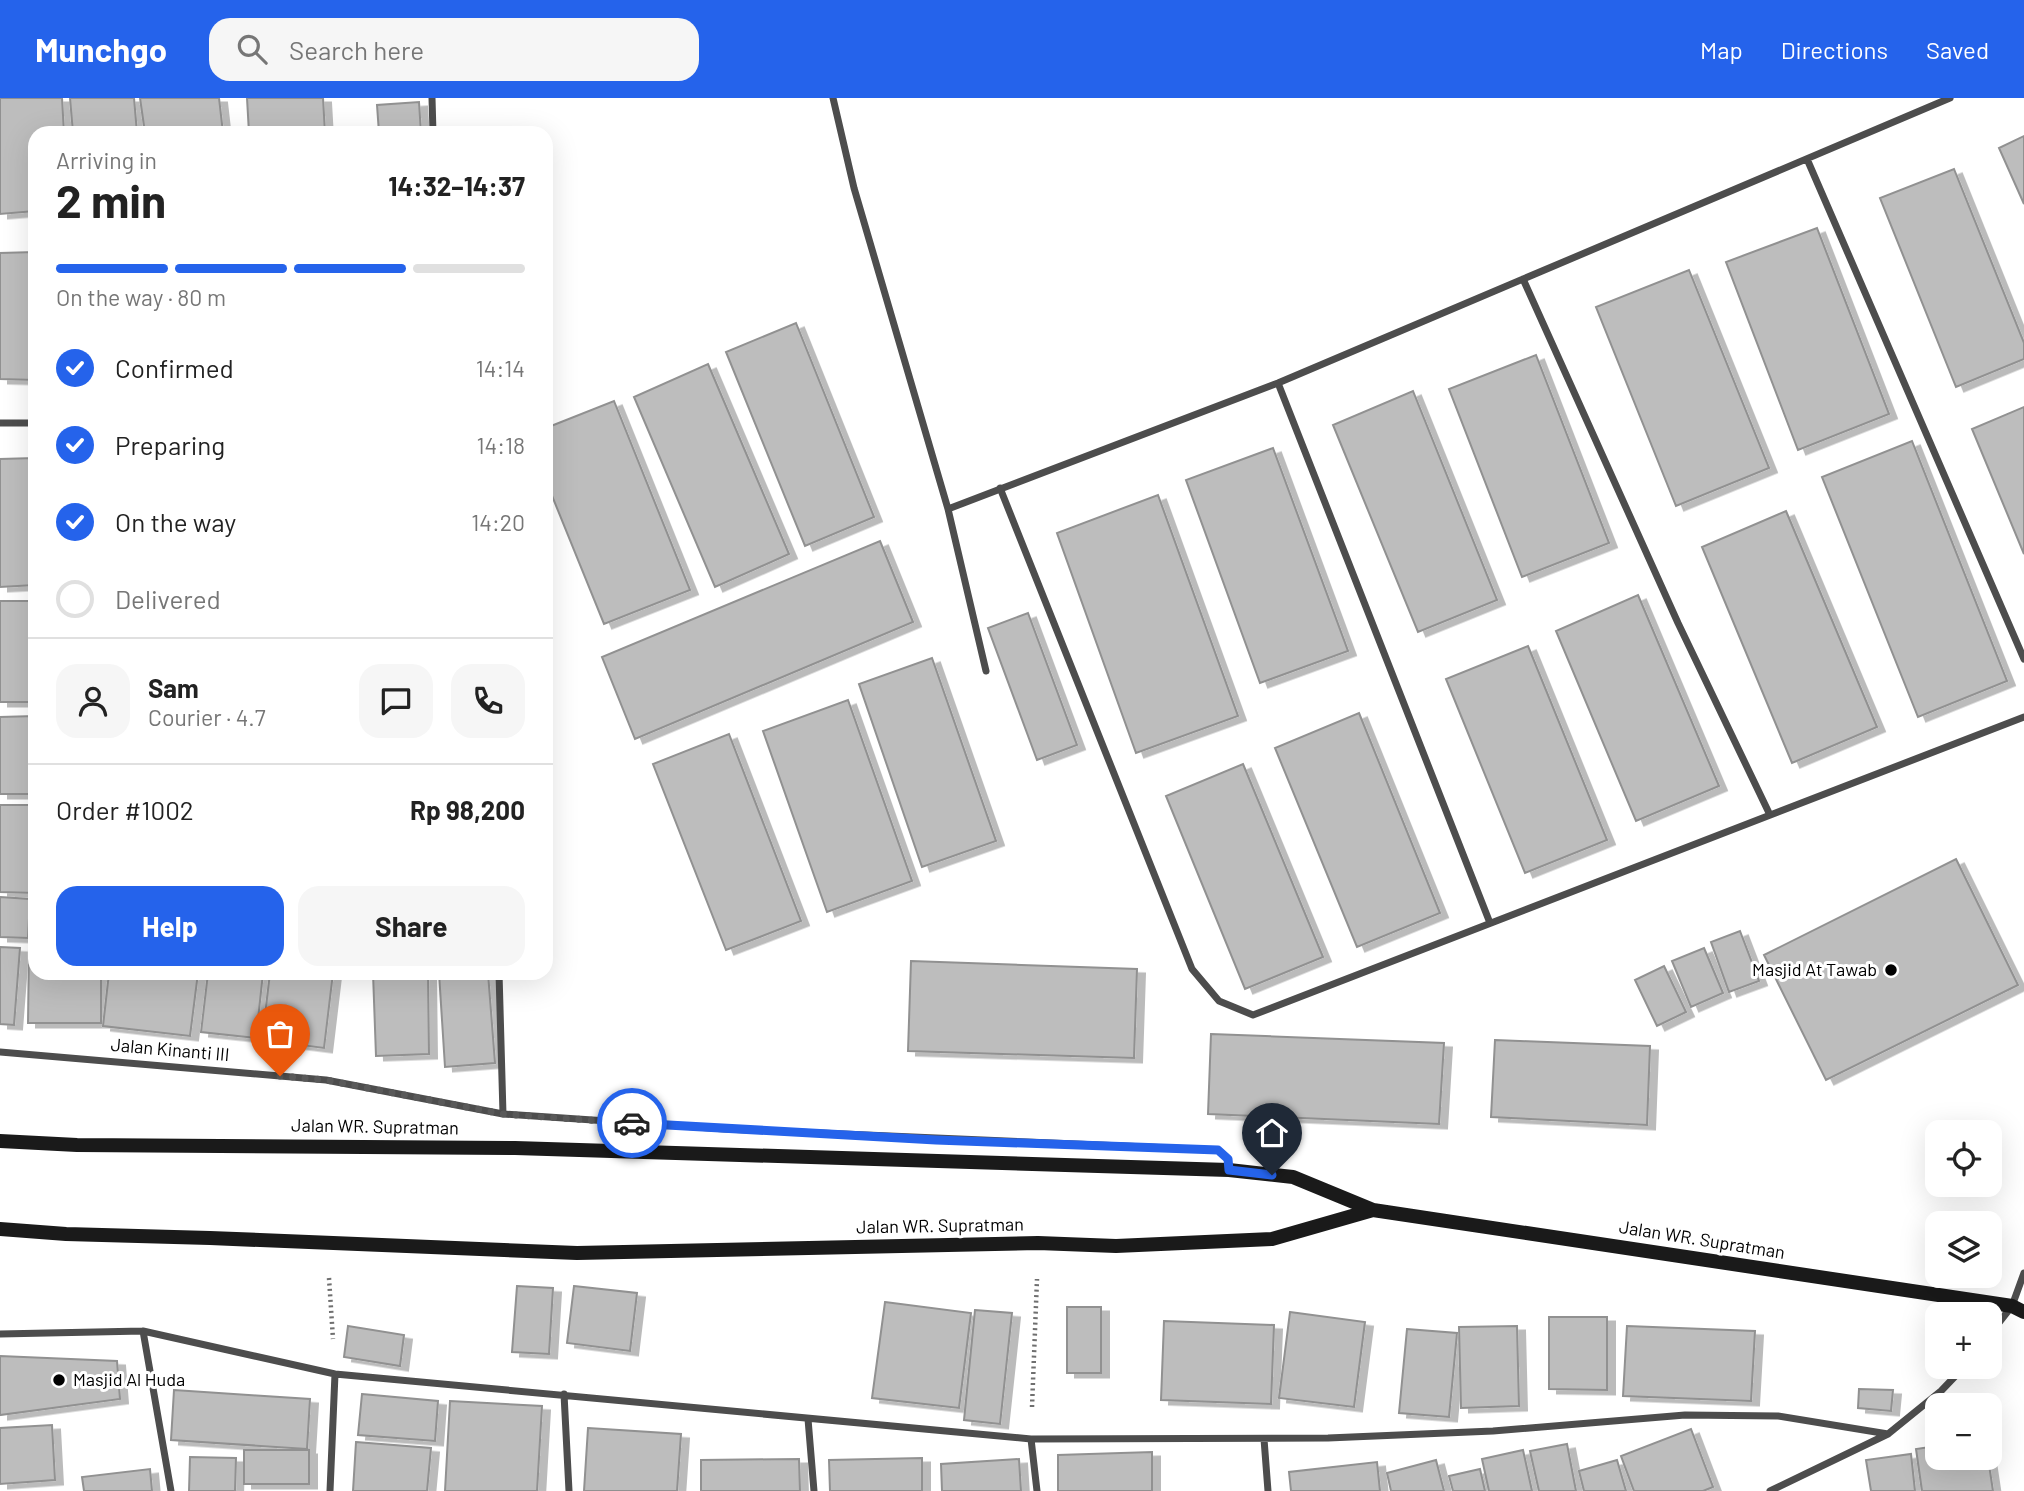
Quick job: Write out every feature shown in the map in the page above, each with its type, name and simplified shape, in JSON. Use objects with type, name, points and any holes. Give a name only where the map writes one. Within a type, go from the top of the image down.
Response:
[{"type":"main road","name":"Jalan WR. Supratman","points":[[0,1141],[77,1145],[515,1148],[1229,1170],[1293,1177],[1373,1210],[2018,1309]]},
{"type":"main road","name":"Jalan WR. Supratman","points":[[0,1229],[66,1234],[577,1253],[1038,1243],[1116,1246],[1272,1239],[1373,1210]]},
{"type":"street","points":[[432,98],[433,126]]},
{"type":"street","points":[[833,98],[854,188],[948,509],[986,671]]},
{"type":"street","points":[[948,509],[1278,383],[1950,98]]},
{"type":"street","points":[[1807,159],[2024,659]]},
{"type":"street","points":[[1523,279],[1678,623],[1770,815]]},
{"type":"street","points":[[1278,383],[1490,923]]},
{"type":"street","points":[[0,423],[28,423]]},
{"type":"street","points":[[1000,488],[1192,969],[1219,1001],[1253,1015],[2024,717]]},
{"type":"street","points":[[499,980],[503,1114]]},
{"type":"street","name":"Jalan Kinanti III","points":[[0,1052],[326,1080],[503,1114],[724,1129],[1218,1150],[1228,1159],[1229,1170]]},
{"type":"street","points":[[2002,1323],[2018,1309],[2024,1273]]},
{"type":"street","points":[[143,1331],[171,1491]]},
{"type":"street","points":[[0,1334],[143,1331],[335,1374],[1031,1439],[1264,1438],[1493,1431],[1685,1415],[1779,1416],[1888,1434]]},
{"type":"street","points":[[330,1491],[335,1374]]},
{"type":"street","points":[[1770,1491],[1888,1434],[1952,1379]]},
{"type":"street","points":[[564,1394],[569,1491]]},
{"type":"street","points":[[808,1419],[814,1491]]},
{"type":"street","points":[[1264,1438],[1268,1491]]},
{"type":"street","points":[[1031,1439],[1037,1491]]},
{"type":"path","points":[[327,1242],[335,1374]]},
{"type":"path","points":[[1031,1439],[1038,1243]]},
{"type":"building","points":[[0,98],[62,98],[64,126],[28,126],[28,212],[0,214]]},
{"type":"building","points":[[70,98],[134,98],[136,126],[72,126]]},
{"type":"building","points":[[140,98],[219,98],[222,126],[144,126]]},
{"type":"building","points":[[247,98],[323,98],[325,126],[249,126]]},
{"type":"building","points":[[419,102],[421,126],[378,126],[377,105]]},
{"type":"building","points":[[2024,136],[2024,204],[1999,148]]},
{"type":"building","points":[[1954,169],[2024,343],[2024,359],[1956,387],[1880,198]]},
{"type":"building","points":[[1817,228],[1889,414],[1798,450],[1726,262]]},
{"type":"building","points":[[28,252],[28,380],[0,379],[0,253]]},
{"type":"building","points":[[1689,270],[1769,468],[1676,506],[1596,307]]},
{"type":"building","points":[[796,323],[874,517],[805,546],[726,352]]},
{"type":"building","points":[[1536,355],[1609,543],[1522,577],[1449,389]]},
{"type":"building","points":[[708,364],[789,554],[715,587],[634,397]]},
{"type":"building","points":[[1413,391],[1497,600],[1418,632],[1333,425]]},
{"type":"building","points":[[614,401],[690,590],[604,624],[553,498],[553,425]]},
{"type":"building","points":[[2024,407],[2024,554],[1972,429]]},
{"type":"building","points":[[1912,441],[2007,681],[1918,717],[1822,477]]},
{"type":"building","points":[[1273,448],[1348,651],[1260,683],[1186,480]]},
{"type":"building","points":[[28,458],[28,585],[0,587],[0,459]]},
{"type":"building","points":[[1158,495],[1238,716],[1136,753],[1057,533]]},
{"type":"building","points":[[1786,511],[1877,727],[1792,763],[1702,547]]},
{"type":"building","points":[[880,541],[913,622],[635,739],[602,657]]},
{"type":"building","points":[[1638,595],[1719,786],[1636,821],[1556,631]]},
{"type":"building","points":[[0,601],[28,601],[28,702],[0,702]]},
{"type":"building","points":[[1028,613],[1077,745],[1037,760],[988,628]]},
{"type":"building","points":[[1528,646],[1607,840],[1525,873],[1446,679]]},
{"type":"building","points":[[932,658],[996,841],[922,867],[859,684]]},
{"type":"building","points":[[848,700],[912,881],[827,912],[763,731]]},
{"type":"building","points":[[1359,713],[1440,913],[1357,947],[1275,748]]},
{"type":"building","points":[[28,716],[28,794],[0,794],[0,717]]},
{"type":"building","points":[[729,734],[801,921],[726,950],[653,764]]},
{"type":"building","points":[[1243,764],[1323,957],[1245,989],[1166,796]]},
{"type":"building","points":[[0,805],[28,805],[28,893],[0,892]]},
{"type":"building","name":"Masjid At Tawab","points":[[1956,859],[2018,985],[1826,1080],[1764,955]]},
{"type":"building","points":[[0,897],[28,899],[28,938],[0,937]]},
{"type":"building","points":[[1740,931],[1759,981],[1729,992],[1711,942]]},
{"type":"building","points":[[0,947],[20,948],[14,1025],[0,1024]]},
{"type":"building","points":[[1704,948],[1723,993],[1691,1007],[1672,961]]},
{"type":"building","points":[[911,961],[1137,969],[1134,1058],[908,1051]]},
{"type":"building","points":[[1664,966],[1686,1012],[1657,1026],[1635,980]]},
{"type":"building","points":[[29,980],[101,980],[101,1023],[28,1023]]},
{"type":"building","points":[[108,980],[197,980],[190,1036],[103,1026]]},
{"type":"building","points":[[207,980],[262,980],[256,1038],[201,1032]]},
{"type":"building","points":[[269,980],[332,980],[324,1048],[262,1040]]},
{"type":"building","points":[[373,980],[428,980],[429,1054],[376,1056]]},
{"type":"building","points":[[439,980],[489,980],[495,1063],[445,1067]]},
{"type":"building","points":[[1211,1034],[1444,1043],[1439,1124],[1208,1114]]},
{"type":"building","points":[[1495,1040],[1650,1046],[1647,1125],[1491,1117]]},
{"type":"building","points":[[517,1286],[553,1288],[549,1354],[512,1352]]},
{"type":"building","points":[[574,1286],[637,1293],[630,1351],[567,1343]]},
{"type":"building","points":[[885,1302],[971,1313],[959,1408],[872,1398]]},
{"type":"building","points":[[1067,1307],[1101,1307],[1101,1373],[1067,1373]]},
{"type":"building","points":[[975,1310],[1012,1313],[1000,1424],[964,1420]]},
{"type":"building","points":[[1290,1312],[1365,1322],[1354,1407],[1279,1398]]},
{"type":"building","points":[[1549,1317],[1607,1317],[1607,1390],[1549,1389]]},
{"type":"building","points":[[1164,1321],[1274,1325],[1271,1404],[1161,1400]]},
{"type":"building","points":[[348,1326],[404,1335],[400,1366],[344,1357]]},
{"type":"building","points":[[1517,1326],[1519,1406],[1461,1408],[1459,1327]]},
{"type":"building","points":[[1627,1326],[1755,1331],[1751,1401],[1623,1396]]},
{"type":"building","points":[[1407,1329],[1457,1333],[1449,1417],[1399,1413]]},
{"type":"building","name":"Masjid Al Huda","points":[[0,1356],[117,1361],[120,1399],[0,1415]]},
{"type":"building","points":[[1859,1389],[1893,1390],[1891,1411],[1858,1408]]},
{"type":"building","points":[[174,1390],[310,1399],[307,1449],[171,1440]]},
{"type":"building","points":[[362,1394],[438,1401],[435,1441],[358,1435]]},
{"type":"building","points":[[450,1401],[542,1406],[537,1491],[445,1491]]},
{"type":"building","points":[[52,1425],[55,1480],[0,1484],[0,1428]]},
{"type":"building","points":[[588,1428],[681,1434],[677,1491],[584,1491]]},
{"type":"building","points":[[1691,1429],[1713,1487],[1703,1491],[1634,1491],[1621,1456]]},
{"type":"building","points":[[356,1442],[431,1448],[427,1491],[353,1491]]},
{"type":"building","points":[[1567,1444],[1576,1491],[1539,1491],[1530,1451]]},
{"type":"building","points":[[1925,1448],[1925,1470],[1990,1470],[1993,1491],[1922,1491],[1916,1449]]},
{"type":"building","points":[[244,1450],[309,1450],[309,1484],[244,1484]]},
{"type":"building","points":[[1523,1450],[1532,1491],[1489,1491],[1482,1459]]},
{"type":"building","points":[[1152,1452],[1152,1491],[1058,1491],[1058,1455]]},
{"type":"building","points":[[1911,1454],[1915,1491],[1871,1491],[1866,1460]]},
{"type":"building","points":[[190,1457],[236,1458],[235,1491],[189,1491]]},
{"type":"building","points":[[922,1458],[922,1491],[830,1491],[829,1460]]},
{"type":"building","points":[[799,1459],[800,1491],[701,1491],[701,1460]]},
{"type":"building","points":[[1019,1459],[1021,1491],[942,1491],[941,1464]]},
{"type":"building","points":[[1436,1460],[1444,1491],[1391,1491],[1387,1473]]},
{"type":"building","points":[[1617,1460],[1626,1491],[1584,1491],[1579,1471]]},
{"type":"building","points":[[1377,1462],[1380,1491],[1291,1491],[1289,1472]]},
{"type":"building","points":[[150,1469],[152,1491],[84,1491],[82,1477]]},
{"type":"building","points":[[1480,1469],[1485,1491],[1453,1491],[1449,1476]]},
{"type":"way so far","points":[[280,1076],[326,1080],[503,1114],[632,1123]]},
{"type":"place","name":"Masjid At Tawab","points":[[1891,970]]},
{"type":"place","name":"Masjid Al Huda","points":[[59,1380]]},
{"type":"route","points":[[632,1123],[936,1140],[1218,1150],[1228,1159],[1229,1170],[1272,1175]]}]
